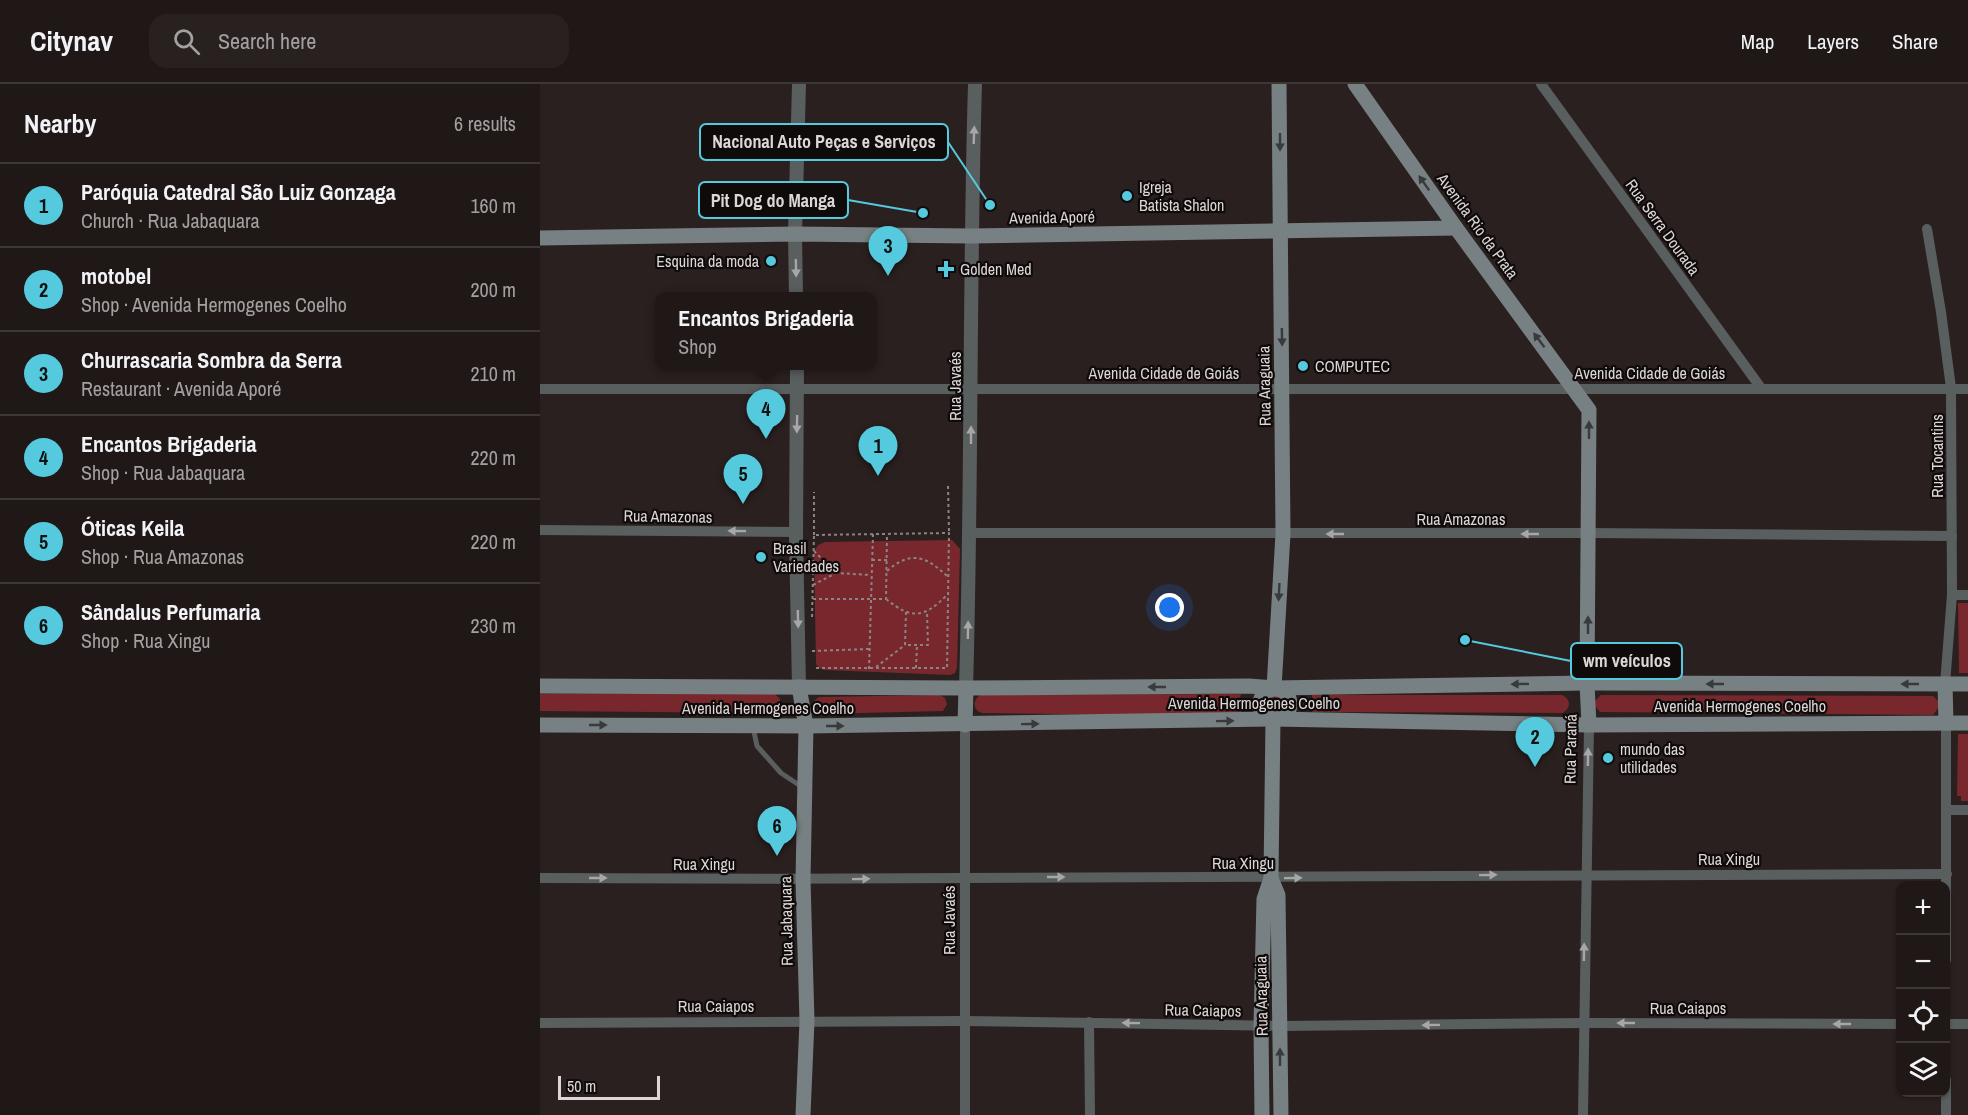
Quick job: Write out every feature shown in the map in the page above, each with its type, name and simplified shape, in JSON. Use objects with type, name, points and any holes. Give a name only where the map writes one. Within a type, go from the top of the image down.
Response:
[{"type":"main road","name":"Rua Araguaia","points":[[1274,688],[1283,534],[1280,84]]},
{"type":"main road","name":"Avenida Rio da Prata","points":[[1355,84],[1456,228],[1574,387]]},
{"type":"main road","name":"Avenida Aporé","points":[[540,238],[795,234],[971,236],[1456,228]]},
{"type":"main road","name":"Rua Paraná","points":[[1574,387],[1589,410],[1587,683],[1589,725]]},
{"type":"main road","name":"Avenida Hermogenes Coelho","points":[[540,686],[966,688],[1249,686],[1274,688],[1587,683],[1968,684]]},
{"type":"main road","points":[[1946,684],[1946,723]]},
{"type":"main road","name":"Rua Jabaquara","points":[[799,687],[806,726],[803,880],[807,1021],[804,1115]]},
{"type":"main road","points":[[965,725],[966,688]]},
{"type":"main road","points":[[1274,688],[1285,691],[1289,696],[1291,706],[1283,717],[1273,719],[1263,714],[1259,704],[1264,693],[1274,688]]},
{"type":"main road","name":"Rua Araguaia","points":[[1262,1115],[1261,1026],[1264,899],[1271,878],[1273,719]]},
{"type":"main road","name":"Avenida Hermogenes Coelho","points":[[540,725],[965,725],[1273,719],[1589,725],[1968,723]]},
{"type":"main road","name":"Rua Araguaia","points":[[1271,878],[1278,895],[1281,1115]]},
{"type":"street","points":[[796,292],[799,84]]},
{"type":"street","name":"Rua Javaés","points":[[966,688],[975,84]]},
{"type":"street","name":"Rua Serra Dourada","points":[[1541,84],[1761,388]]},
{"type":"street","name":"Rua Tocantins","points":[[1927,228],[1951,388],[1952,594],[1946,684]]},
{"type":"street","points":[[797,370],[796,532],[799,687]]},
{"type":"street","name":"Avenida Cidade de Goiás","points":[[540,389],[1574,387],[1968,389]]},
{"type":"street","name":"Rua Amazonas","points":[[540,530],[796,532]]},
{"type":"street","name":"Rua Amazonas","points":[[970,533],[1952,536]]},
{"type":"street","points":[[1952,594],[1968,595]]},
{"type":"street","points":[[1946,723],[1946,935]]},
{"type":"street","name":"Rua Javaés","points":[[965,725],[965,1115]]},
{"type":"street","name":"Rua Paraná","points":[[1583,1115],[1589,725]]},
{"type":"street","points":[[1947,810],[1968,810]]},
{"type":"street","name":"Rua Xingu","points":[[540,878],[803,880],[965,877],[1271,878],[1585,874],[1947,874]]},
{"type":"street","name":"Rua Caiapos","points":[[540,1023],[965,1021],[1261,1026],[1584,1023],[1896,1024]]},
{"type":"street","points":[[1089,1022],[1090,1115]]},
{"type":"street","points":[[1950,1024],[1968,1024]]},
{"type":"street","points":[[1946,1097],[1946,1115]]},
{"type":"lane","points":[[753,726],[757,746],[781,773],[805,789]]},
{"type":"path","points":[[869,649],[812,651],[811,668],[947,668],[948,486]]},
{"type":"path","points":[[812,620],[814,492]]},
{"type":"path","points":[[814,535],[949,533]]},
{"type":"path","points":[[868,668],[873,534]]},
{"type":"path","points":[[886,599],[887,534]]},
{"type":"path","points":[[814,550],[836,573]]},
{"type":"path","points":[[886,572],[899,561],[914,557],[938,567],[948,577]]},
{"type":"path","points":[[872,560],[887,560]]},
{"type":"path","points":[[813,585],[836,573],[872,575]]},
{"type":"path","points":[[813,599],[886,599],[898,609],[922,614],[948,594]]},
{"type":"path","points":[[905,645],[906,612]]},
{"type":"path","points":[[875,668],[905,645],[928,645],[927,612]]},
{"type":"path","points":[[916,668],[917,645]]},
{"type":"shaded area","points":[[952,540],[960,549],[955,673],[950,675],[819,668],[816,664],[814,552],[818,545],[825,542]]},
{"type":"shaded area","points":[[1958,603],[1968,603],[1968,673],[1959,673]]},
{"type":"shaded area","points":[[1285,691],[1291,701],[1287,714],[1263,714],[1259,704],[1264,693]]},
{"type":"shaded area","points":[[540,694],[775,694],[780,699],[781,705],[775,713],[540,711]]},
{"type":"shaded area","points":[[1241,694],[1239,701],[1242,716],[982,713],[975,705],[980,695]]},
{"type":"shaded area","points":[[940,695],[945,698],[947,704],[943,711],[820,714],[813,706],[819,697]]},
{"type":"shaded area","points":[[1312,695],[1562,695],[1569,704],[1563,713],[1312,712]]},
{"type":"shaded area","points":[[1601,695],[1933,696],[1938,701],[1939,707],[1933,715],[1600,712],[1595,706],[1595,701]]},
{"type":"shaded area","points":[[1958,734],[1968,734],[1968,801],[1961,801],[1961,796],[1957,796]]},
{"type":"place","name":"Igreja Batista Shalon","points":[[1127,196]]},
{"type":"place","name":"Nacional Auto Peças e Serviços","points":[[990,205]]},
{"type":"place","name":"Pit Dog do Manga","points":[[923,213]]},
{"type":"place","name":"Esquina da moda","points":[[771,261]]},
{"type":"place","name":"Golden Med","points":[[946,269]]},
{"type":"place","name":"Churrascaria Sombra da Serra","points":[[888,276]]},
{"type":"place","name":"COMPUTEC","points":[[1303,366]]},
{"type":"place","name":"Encantos Brigaderia","points":[[766,439]]},
{"type":"place","name":"Paróquia Catedral São Luiz Gonzaga","points":[[878,476]]},
{"type":"place","name":"Óticas Keila","points":[[743,504]]},
{"type":"place","name":"Brasil Variedades","points":[[761,557]]},
{"type":"place","name":"wm veículos","points":[[1465,640]]},
{"type":"place","name":"mundo das utilidades","points":[[1608,758]]},
{"type":"place","name":"motobel","points":[[1535,767]]},
{"type":"place","name":"Sândalus Perfumaria","points":[[777,856]]}]
